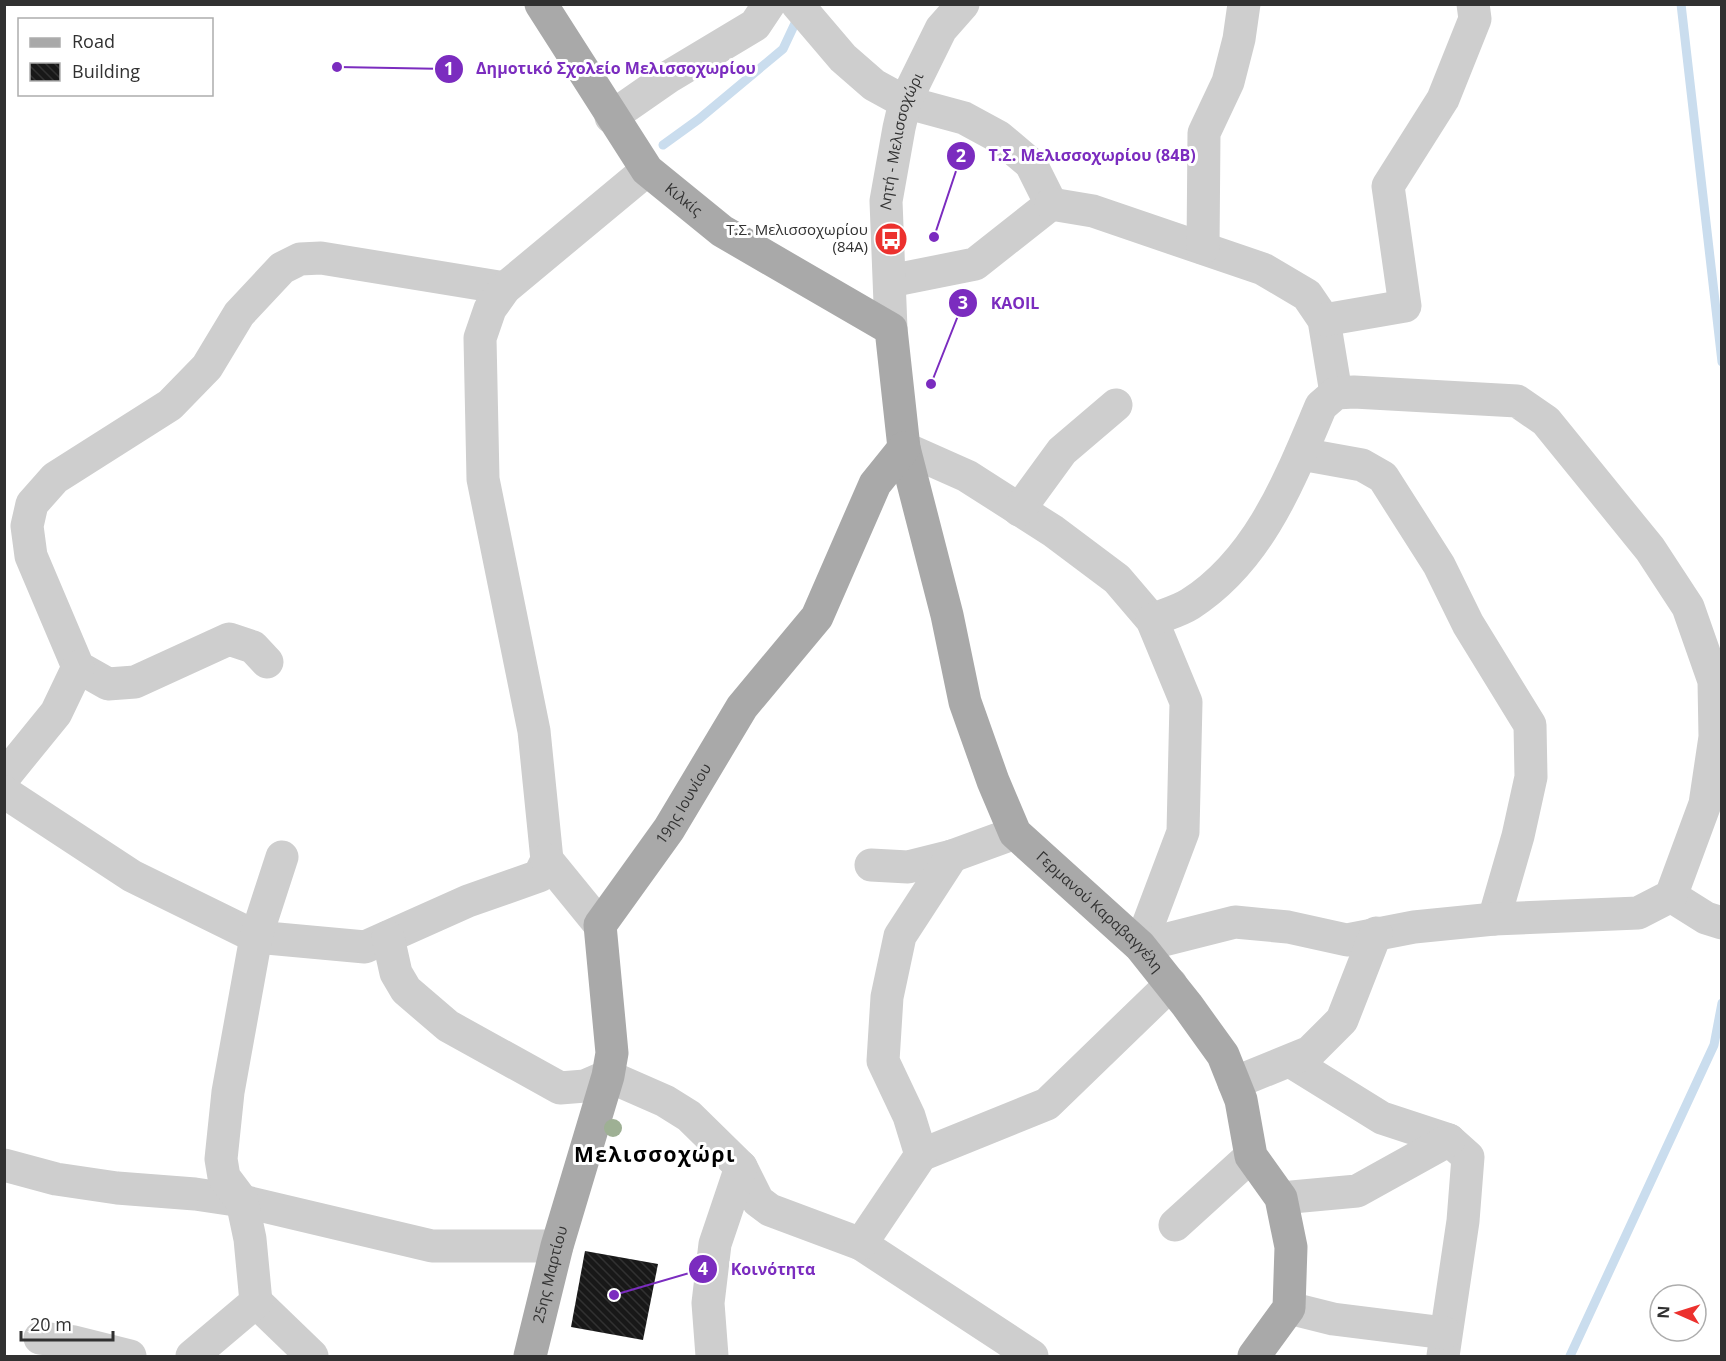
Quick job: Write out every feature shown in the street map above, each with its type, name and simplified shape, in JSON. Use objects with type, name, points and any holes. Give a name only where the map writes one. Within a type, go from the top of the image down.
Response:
[{"type":"main road","name":"Κιλκίς","points":[[541,4],[646,170],[722,231],[891,329]]},
{"type":"main road","name":"Γερμανού Καραβαγγέλη","points":[[891,329],[904,448],[947,615],[965,702],[993,781],[1015,833],[1140,945],[1222,1055],[1241,1100],[1251,1156],[1281,1198],[1291,1247],[1289,1308]]},
{"type":"main road","name":"19ης Ιουνίου","points":[[600,925],[669,829],[742,707],[817,617],[875,484],[904,448]]},
{"type":"main road","points":[[600,925],[612,1053],[608,1077]]},
{"type":"main road","name":"25ης Μαρτίου","points":[[530,1356],[557,1246],[608,1077]]},
{"type":"main road","points":[[1254,1356],[1289,1308]]},
{"type":"street","points":[[612,117],[670,76],[755,25],[770,4]]},
{"type":"street","name":"Λητή - Μελισσοχώρι","points":[[891,329],[886,201],[905,102],[940,29],[963,4]]},
{"type":"street","points":[[1203,248],[1204,133],[1227,82],[1239,39],[1244,4]]},
{"type":"street","points":[[1324,320],[1405,306],[1388,186],[1443,99],[1474,19],[1473,4]]},
{"type":"street","points":[[802,9],[843,58],[874,86],[905,102],[964,118],[999,137],[1031,164],[1051,204]]},
{"type":"street","points":[[4,792],[132,876],[256,937],[365,947],[468,901],[538,876],[546,860],[534,731],[483,479],[480,338],[490,309],[505,288],[646,170]]},
{"type":"street","points":[[890,281],[975,264],[1051,204],[1092,211],[1263,269],[1307,295],[1324,320],[1336,393]]},
{"type":"street","points":[[267,662],[253,647],[228,639],[135,682],[108,684],[78,667],[31,556],[27,526],[32,504],[55,478],[170,405],[207,367],[239,314],[282,268],[300,259],[321,258],[505,288]]},
{"type":"street","points":[[1140,945],[1235,922],[1288,927],[1347,940],[1376,933],[1494,919],[1638,912],[1671,896],[1705,804],[1715,738],[1714,681],[1688,608],[1650,549],[1546,421],[1517,401],[1336,393],[1321,406],[1267,525],[1221,581],[1189,605],[1152,620]]},
{"type":"street","points":[[1019,510],[1062,451],[1116,405]]},
{"type":"street","points":[[904,448],[967,476],[1019,510],[1117,579],[1152,620],[1186,702],[1183,832],[1140,945]]},
{"type":"street","points":[[1301,454],[1362,465],[1383,477],[1439,565],[1468,624],[1530,725],[1531,777],[1518,836],[1494,919]]},
{"type":"street","points":[[4,777],[56,713],[78,667]]},
{"type":"street","points":[[871,865],[908,867],[952,856],[1015,833]]},
{"type":"street","points":[[921,1155],[909,1116],[883,1061],[887,997],[900,936],[952,856]]},
{"type":"street","points":[[282,857],[256,937],[228,1092],[221,1159],[224,1177],[242,1202],[250,1239],[256,1302],[312,1356]]},
{"type":"street","points":[[546,860],[600,925]]},
{"type":"street","points":[[1671,896],[1714,921]]},
{"type":"street","points":[[1234,1083],[1310,1052],[1342,1020],[1376,933]]},
{"type":"street","points":[[388,937],[396,973],[406,990],[448,1026],[560,1088],[585,1086],[608,1077],[665,1101],[689,1116],[741,1167],[758,1201],[770,1210],[861,1244],[1032,1356]]},
{"type":"street","points":[[861,1244],[921,1155],[1047,1104],[1171,984]]},
{"type":"street","points":[[1289,1308],[1444,1345],[1463,1221],[1468,1157],[1449,1140],[1382,1118],[1290,1061]]},
{"type":"street","points":[[1281,1198],[1357,1191],[1449,1140]]},
{"type":"street","points":[[1175,1225],[1251,1156]]},
{"type":"street","points":[[4,1165],[56,1179],[117,1188],[195,1194],[242,1202],[432,1246],[557,1246]]},
{"type":"street","points":[[712,1356],[708,1303],[716,1244],[741,1167]]},
{"type":"street","points":[[192,1356],[256,1302]]},
{"type":"street","points":[[40,1338],[74,1342],[130,1356]]},
{"type":"building","points":[[585,1251],[658,1264],[643,1340],[571,1327]]},
{"type":"waterway","points":[[1681,4],[1722,362]]},
{"type":"waterway","points":[[663,145],[699,119],[783,49],[798,17]]},
{"type":"waterway","points":[[1570,1356],[1714,1045],[1722,1003]]},
{"type":"place","name":"Δημοτικό Σχολείο Μελισσοχωρίου","points":[[337,67]]},
{"type":"place","name":"Τ.Σ. Μελισσοχωρίου (84Β)","points":[[934,237]]},
{"type":"place","name":"Τ.Σ. Μελισσοχωρίου (84Α)","points":[[891,239]]},
{"type":"place","name":"KAOIL","points":[[931,384]]},
{"type":"place","name":"Κοινότητα","points":[[614,1295]]},
{"type":"district","name":"Μελισσοχώρι","points":[[655,1155]]}]
